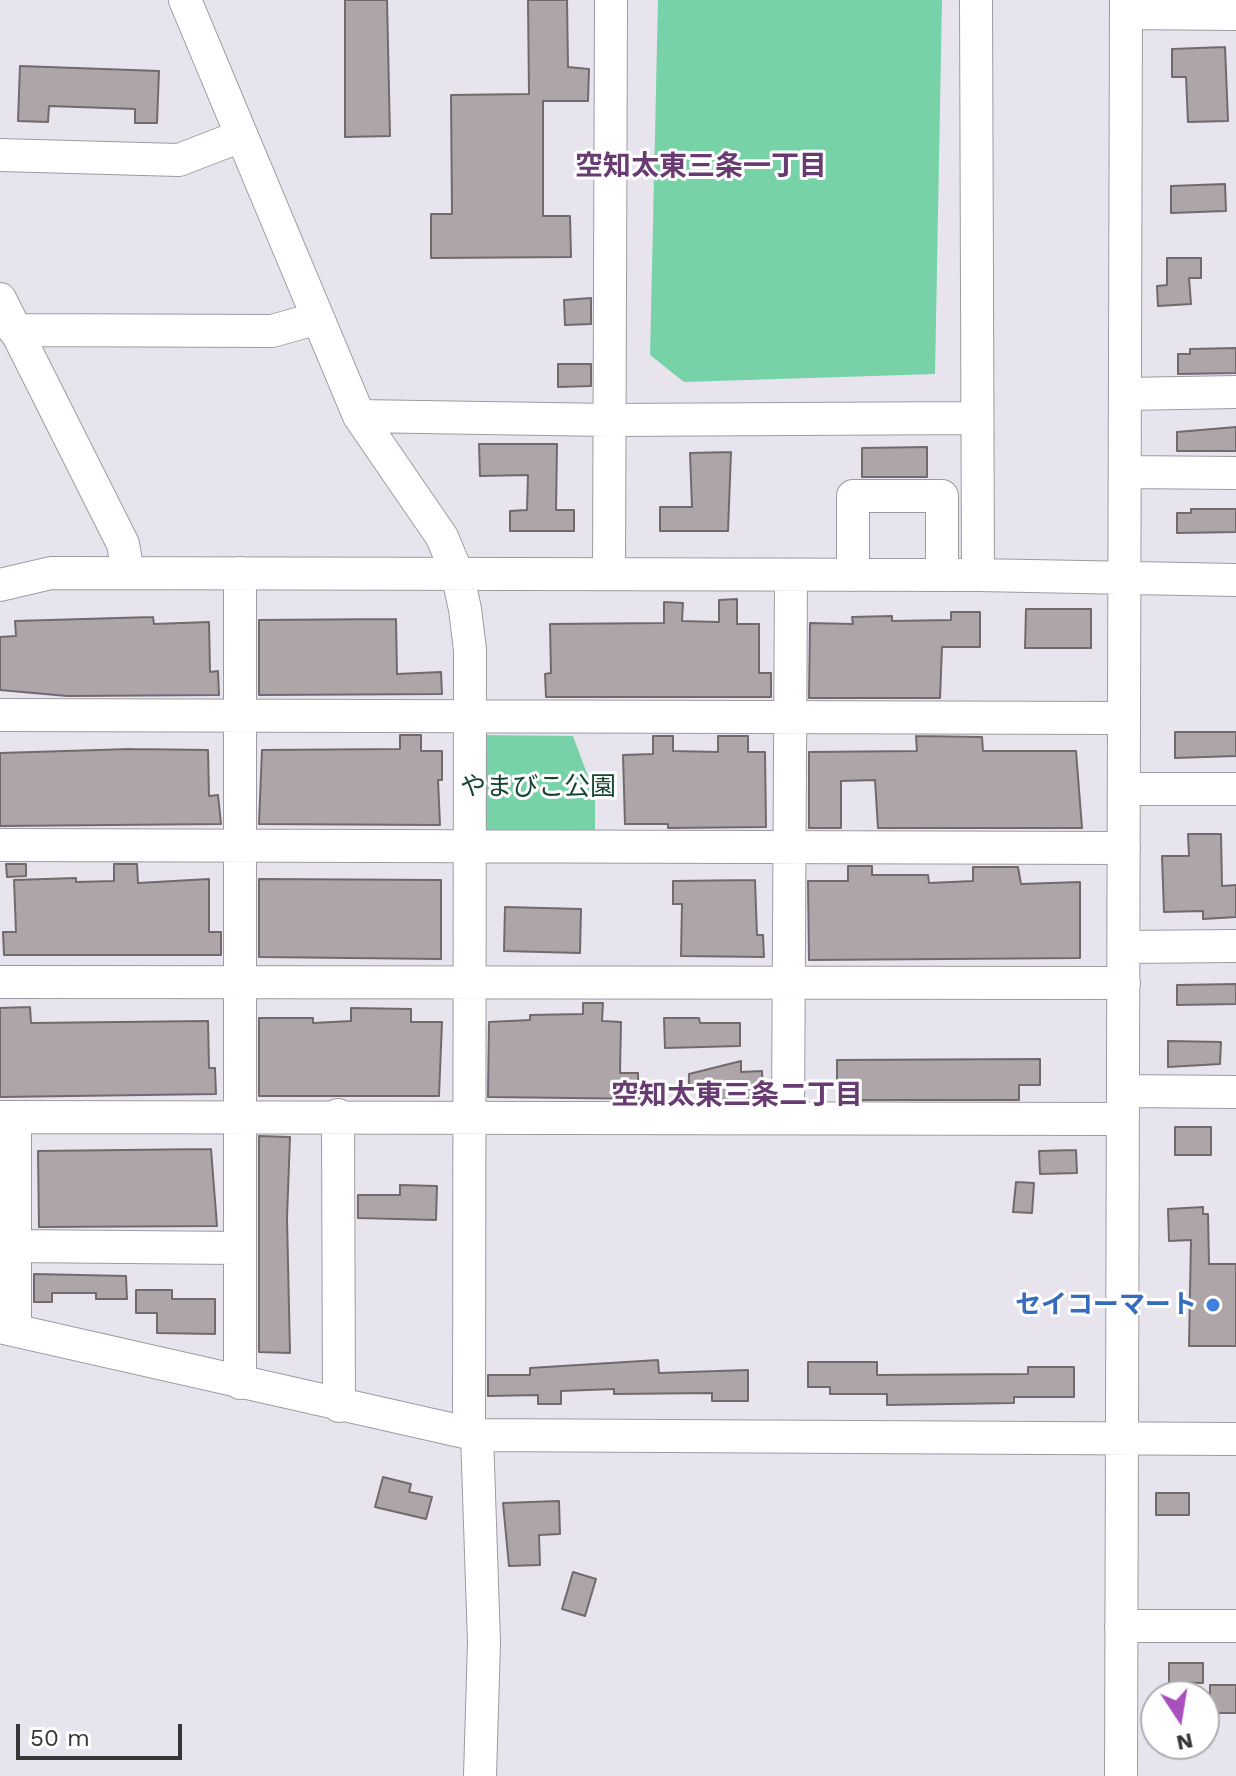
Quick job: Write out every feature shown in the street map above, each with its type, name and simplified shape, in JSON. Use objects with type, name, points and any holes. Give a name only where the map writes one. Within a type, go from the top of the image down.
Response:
[{"type":"street","points":[[185,0],[315,319],[359,416],[442,537],[457,573],[470,650],[468,982],[473,1434],[484,1642],[480,1776]]},
{"type":"street","points":[[609,574],[611,0]]},
{"type":"street","points":[[976,0],[975,418],[978,575]]},
{"type":"street","points":[[1121,1776],[1126,7],[1236,14]]},
{"type":"street","points":[[0,155],[179,160],[241,136]]},
{"type":"street","points":[[0,299],[123,544],[128,573]]},
{"type":"street","points":[[14,330],[272,331],[315,319]]},
{"type":"street","points":[[1126,394],[1236,392]]},
{"type":"street","points":[[359,416],[609,420],[975,418]]},
{"type":"street","points":[[1126,472],[1236,473]]},
{"type":"street","points":[[853,575],[853,496],[942,496],[942,575]]},
{"type":"street","points":[[0,585],[51,573],[978,575],[1236,580]]},
{"type":"street","points":[[240,573],[240,1383]]},
{"type":"street","points":[[788,1116],[791,575]]},
{"type":"street","points":[[0,715],[1124,718]]},
{"type":"street","points":[[1124,789],[1236,789]]},
{"type":"street","points":[[0,845],[1124,848]]},
{"type":"street","points":[[1124,947],[1236,946]]},
{"type":"street","points":[[0,982],[1124,983]]},
{"type":"street","points":[[1236,1092],[1124,1105],[788,1116],[8,1117],[14,1246],[7,1328],[339,1406],[473,1434],[1236,1439]]},
{"type":"street","points":[[338,1115],[339,1406]]},
{"type":"street","points":[[14,1246],[239,1248]]},
{"type":"street","points":[[1121,1626],[1236,1626]]},
{"type":"green space","points":[[658,0],[942,0],[935,374],[684,382],[650,355]]},
{"type":"green space","name":"やまびこ公園","points":[[481,735],[573,736],[595,795],[595,838],[480,837]]},
{"type":"building","points":[[345,0],[387,0],[390,136],[345,137]]},
{"type":"building","points":[[528,0],[567,0],[568,67],[589,69],[588,101],[543,101],[543,216],[570,216],[571,257],[431,258],[431,214],[452,214],[451,95],[529,94]]},
{"type":"building","points":[[1225,47],[1228,121],[1188,122],[1186,77],[1172,77],[1172,49]]},
{"type":"building","points":[[20,66],[159,71],[157,123],[135,123],[135,109],[49,106],[48,122],[18,121]]},
{"type":"building","points":[[1225,184],[1226,211],[1171,213],[1171,186]]},
{"type":"building","points":[[1167,258],[1201,258],[1201,278],[1189,278],[1191,304],[1158,306],[1157,286],[1167,285]]},
{"type":"building","points":[[591,298],[591,324],[565,325],[564,300]]},
{"type":"building","points":[[1236,348],[1236,373],[1178,374],[1178,354],[1190,354],[1190,349]]},
{"type":"building","points":[[558,364],[591,364],[591,386],[558,387]]},
{"type":"building","points":[[1236,427],[1236,451],[1177,451],[1177,432]]},
{"type":"building","points":[[479,444],[557,444],[556,510],[574,510],[574,531],[510,531],[510,511],[527,510],[528,475],[480,476]]},
{"type":"building","points":[[927,447],[927,477],[862,477],[862,448]]},
{"type":"building","points":[[731,452],[728,531],[660,531],[660,507],[692,507],[690,453]]},
{"type":"building","points":[[1191,509],[1236,509],[1236,532],[1177,533],[1177,513],[1191,513]]},
{"type":"building","points":[[737,599],[737,624],[759,624],[759,673],[771,673],[771,697],[546,697],[545,674],[551,673],[550,624],[664,623],[664,602],[683,603],[682,621],[719,622],[719,600]]},
{"type":"building","points":[[1026,609],[1091,609],[1091,648],[1025,648]]},
{"type":"building","points":[[951,612],[980,612],[980,647],[942,647],[940,698],[809,698],[810,623],[853,624],[852,617],[892,616],[892,621],[951,620]]},
{"type":"building","points":[[153,617],[154,624],[209,622],[210,672],[218,671],[219,695],[67,696],[0,690],[0,637],[16,636],[15,621]]},
{"type":"building","points":[[396,619],[397,674],[441,672],[442,694],[259,695],[259,620]]},
{"type":"building","points":[[1175,732],[1236,732],[1236,756],[1175,758]]},
{"type":"building","points":[[400,735],[421,735],[421,751],[442,751],[442,780],[438,780],[440,825],[259,824],[262,750],[400,749]]},
{"type":"building","points":[[653,736],[673,736],[673,751],[718,752],[718,736],[748,736],[748,752],[765,752],[766,827],[668,828],[668,824],[625,824],[623,755],[653,754]]},
{"type":"building","points":[[916,736],[982,737],[983,751],[1076,751],[1082,828],[878,828],[875,780],[841,781],[841,828],[809,828],[809,752],[917,751]]},
{"type":"building","points":[[208,750],[209,796],[218,795],[221,824],[0,826],[0,753]]},
{"type":"building","points":[[1188,834],[1221,834],[1222,886],[1236,885],[1236,917],[1203,919],[1203,911],[1164,912],[1162,856],[1189,856]]},
{"type":"building","points":[[6,864],[26,864],[26,876],[7,877]]},
{"type":"building","points":[[114,864],[137,864],[138,883],[209,879],[209,932],[221,932],[221,955],[4,955],[3,932],[16,932],[14,880],[76,878],[76,882],[114,881]]},
{"type":"building","points":[[848,866],[872,866],[872,875],[928,875],[929,883],[973,881],[973,867],[1018,867],[1021,884],[1080,882],[1080,958],[809,960],[808,881],[848,881]]},
{"type":"building","points":[[259,879],[441,880],[441,959],[259,957]]},
{"type":"building","points":[[755,880],[757,935],[763,935],[764,957],[681,956],[682,904],[673,904],[673,881]]},
{"type":"building","points":[[505,907],[581,909],[580,953],[504,951]]},
{"type":"building","points":[[1236,984],[1236,1004],[1177,1005],[1177,985]]},
{"type":"building","points":[[583,1003],[603,1003],[602,1021],[621,1022],[620,1073],[638,1073],[638,1088],[651,1084],[655,1099],[488,1097],[489,1022],[530,1020],[530,1015],[583,1014]]},
{"type":"building","points":[[30,1007],[31,1023],[208,1021],[209,1068],[215,1068],[216,1094],[0,1097],[0,1008]]},
{"type":"building","points":[[351,1008],[411,1009],[411,1022],[442,1022],[439,1096],[259,1096],[259,1018],[313,1018],[313,1023],[351,1021]]},
{"type":"building","points":[[664,1018],[699,1018],[700,1023],[740,1023],[740,1046],[665,1048]]},
{"type":"building","points":[[1168,1041],[1221,1042],[1220,1064],[1168,1067]]},
{"type":"building","points":[[1040,1059],[1040,1085],[1019,1085],[1019,1100],[847,1100],[846,1085],[837,1085],[837,1060]]},
{"type":"building","points":[[741,1061],[741,1072],[762,1071],[763,1098],[720,1099],[720,1091],[689,1091],[689,1074]]},
{"type":"building","points":[[1175,1127],[1211,1127],[1211,1155],[1175,1155]]},
{"type":"building","points":[[259,1136],[290,1137],[287,1218],[290,1353],[259,1352]]},
{"type":"building","points":[[211,1149],[217,1226],[39,1227],[38,1151]]},
{"type":"building","points":[[1076,1150],[1077,1173],[1040,1174],[1039,1151]]},
{"type":"building","points":[[1016,1182],[1034,1183],[1032,1213],[1013,1212]]},
{"type":"building","points":[[400,1185],[437,1186],[436,1220],[358,1218],[358,1195],[400,1195]]},
{"type":"building","name":"セイコーマート","points":[[1203,1207],[1203,1214],[1208,1214],[1209,1264],[1236,1264],[1236,1346],[1189,1346],[1191,1240],[1169,1241],[1168,1209]]},
{"type":"building","points":[[34,1274],[126,1276],[127,1299],[96,1299],[96,1293],[52,1293],[52,1302],[34,1302]]},
{"type":"building","points":[[136,1290],[172,1290],[172,1299],[215,1299],[215,1334],[157,1333],[157,1313],[136,1313]]},
{"type":"building","points":[[658,1360],[659,1373],[748,1370],[748,1401],[712,1401],[712,1393],[614,1394],[614,1389],[561,1391],[561,1404],[538,1404],[538,1395],[488,1396],[488,1375],[530,1375],[530,1368]]},
{"type":"building","points":[[808,1362],[877,1362],[877,1375],[1028,1374],[1028,1367],[1074,1367],[1074,1397],[1014,1397],[1014,1403],[887,1405],[887,1394],[830,1394],[830,1387],[808,1387]]},
{"type":"building","points":[[383,1477],[411,1484],[409,1492],[432,1497],[426,1519],[375,1507]]},
{"type":"building","points":[[1156,1493],[1189,1493],[1189,1515],[1156,1515]]},
{"type":"building","points":[[559,1501],[560,1534],[539,1535],[540,1565],[509,1566],[503,1503]]},
{"type":"building","points":[[573,1572],[596,1579],[585,1616],[562,1609]]},
{"type":"building","points":[[1169,1663],[1203,1663],[1203,1680],[1169,1680]]},
{"type":"building","points":[[1220,1685],[1236,1685],[1236,1713],[1220,1713]]},
{"type":"place","name":"セイコーマート","points":[[1213,1305]]},
{"type":"district","name":"空知太東三条一丁目","points":[[701,167]]},
{"type":"district","name":"空知太東三条二丁目","points":[[737,1096]]}]
